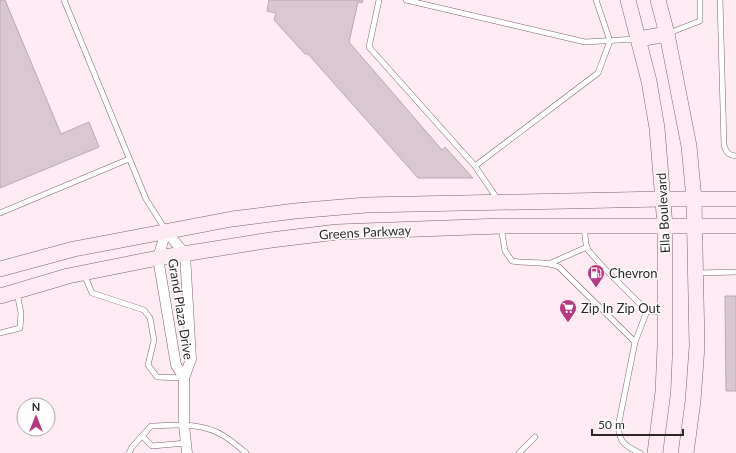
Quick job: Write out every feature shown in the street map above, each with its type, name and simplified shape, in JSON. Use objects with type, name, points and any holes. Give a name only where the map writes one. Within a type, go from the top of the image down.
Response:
[{"type":"street","name":"Ella Boulevard","points":[[628,0],[649,81],[657,128],[665,226],[665,346],[662,392],[655,453]]},
{"type":"street","points":[[658,0],[667,34],[688,146],[696,226],[697,346],[693,401],[686,453]]},
{"type":"street","points":[[639,39],[667,34]]},
{"type":"street","name":"Greens Parkway","points":[[4,268],[74,249],[232,219],[295,210],[366,205],[736,199]]},
{"type":"street","points":[[500,202],[501,226]]},
{"type":"street","name":"Greens Parkway","points":[[0,296],[16,290],[68,276],[158,258],[271,240],[337,232],[501,226],[736,226]]},
{"type":"street","name":"Grand Plaza Drive","points":[[166,231],[185,254],[191,359],[184,378],[184,425],[186,448]]},
{"type":"street","name":"Grand Plaza Drive","points":[[166,231],[158,258],[176,365],[184,378]]},
{"type":"street","points":[[4,268],[16,290]]},
{"type":"lane","points":[[64,0],[146,199],[166,231]]},
{"type":"lane","points":[[379,0],[369,47],[475,166],[500,202]]},
{"type":"lane","points":[[406,0],[584,42],[639,39]]},
{"type":"lane","points":[[475,166],[598,73],[610,41],[596,0]]},
{"type":"lane","points":[[667,34],[700,21],[700,0]]},
{"type":"lane","points":[[720,0],[724,145],[726,152],[730,156],[736,156]]},
{"type":"lane","points":[[0,212],[129,159]]},
{"type":"lane","points":[[501,226],[504,251],[512,262],[524,264],[551,263],[587,247]]},
{"type":"lane","points":[[584,226],[587,247],[604,268],[647,311],[665,312]]},
{"type":"lane","points":[[551,263],[559,267],[635,342]]},
{"type":"lane","points":[[696,273],[736,272]]},
{"type":"lane","points":[[83,273],[92,294],[144,310],[150,318],[154,340],[148,365],[157,377],[184,378]]},
{"type":"lane","points":[[0,333],[20,328],[21,313],[16,290]]},
{"type":"lane","points":[[640,453],[630,448],[621,440],[618,433],[635,342],[647,311]]},
{"type":"lane","points":[[129,453],[132,447],[151,426],[184,425],[208,428],[224,436],[246,453]]},
{"type":"lane","points":[[142,436],[152,446],[186,448]]},
{"type":"lane","points":[[519,453],[534,438]]},
{"type":"building","points":[[0,0],[5,0],[61,134],[89,122],[99,147],[0,188]]},
{"type":"building","points":[[269,0],[363,0],[362,3],[358,2],[349,42],[442,150],[445,147],[473,178],[418,178],[308,54],[305,54],[274,20],[276,13],[267,11]]},
{"type":"building","points":[[725,296],[736,296],[736,391],[726,391]]},
{"type":"place","name":"Chevron","points":[[596,288]]},
{"type":"place","name":"Zip In Zip Out","points":[[568,323]]}]
